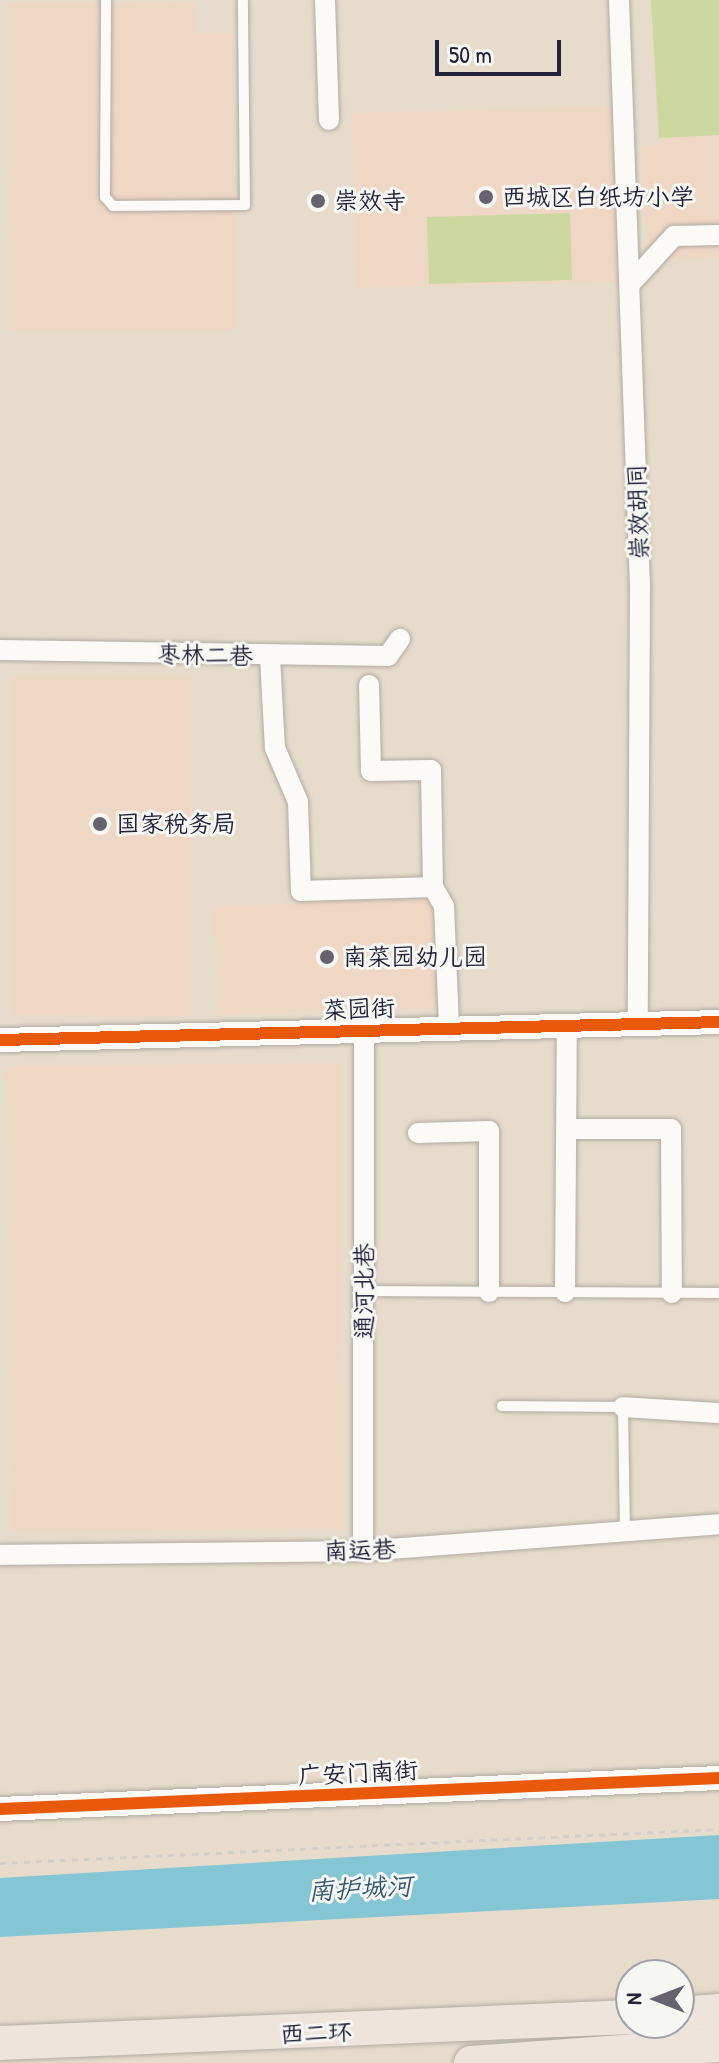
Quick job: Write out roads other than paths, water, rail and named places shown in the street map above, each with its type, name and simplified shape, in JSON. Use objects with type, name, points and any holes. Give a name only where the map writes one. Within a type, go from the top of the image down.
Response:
[{"type":"highway","points":[[695,2013],[719,2011]]},
{"type":"highway","name":"西二环","points":[[0,2043],[615,2018]]},
{"type":"highway","points":[[471,2063],[719,2045]]},
{"type":"street","points":[[325,0],[329,120]]},
{"type":"street","name":"崇效胡同","points":[[619,0],[640,588],[638,1024]]},
{"type":"street","points":[[631,283],[674,236],[719,235]]},
{"type":"street","name":"枣林二巷","points":[[0,650],[270,657],[388,656],[400,639]]},
{"type":"street","points":[[270,657],[275,748],[298,802],[301,891],[433,887]]},
{"type":"street","points":[[369,685],[371,771],[431,770],[433,887],[444,906],[449,1027]]},
{"type":"street","name":"菜园街","points":[[0,1040],[719,1022]]},
{"type":"street","points":[[565,1292],[567,1024]]},
{"type":"street","name":"通河北巷","points":[[363,1551],[364,1031]]},
{"type":"street","points":[[566,1129],[671,1129],[672,1293]]},
{"type":"street","points":[[418,1133],[489,1131],[489,1292]]},
{"type":"street","points":[[623,1407],[719,1413]]},
{"type":"street","name":"南运巷","points":[[0,1555],[363,1551],[719,1524]]},
{"type":"street","name":"广安门南街","points":[[0,1797],[719,1765]]},
{"type":"street","name":"广安门南街","points":[[0,1809],[719,1778]]},
{"type":"lane","points":[[106,0],[105,197],[113,206],[245,205],[243,0]]},
{"type":"lane","points":[[364,1291],[719,1293]]},
{"type":"lane","points":[[502,1406],[623,1407],[625,1531]]},
{"type":"water","name":"南护城河","points":[[719,1835],[719,1899],[0,1937],[0,1878]]},
{"type":"place","name":"西城区白纸坊小学","points":[[486,197]]},
{"type":"place","name":"崇效寺","points":[[318,201]]},
{"type":"place","name":"国家税务局","points":[[100,824]]},
{"type":"place","name":"南菜园幼儿园","points":[[327,957]]}]
